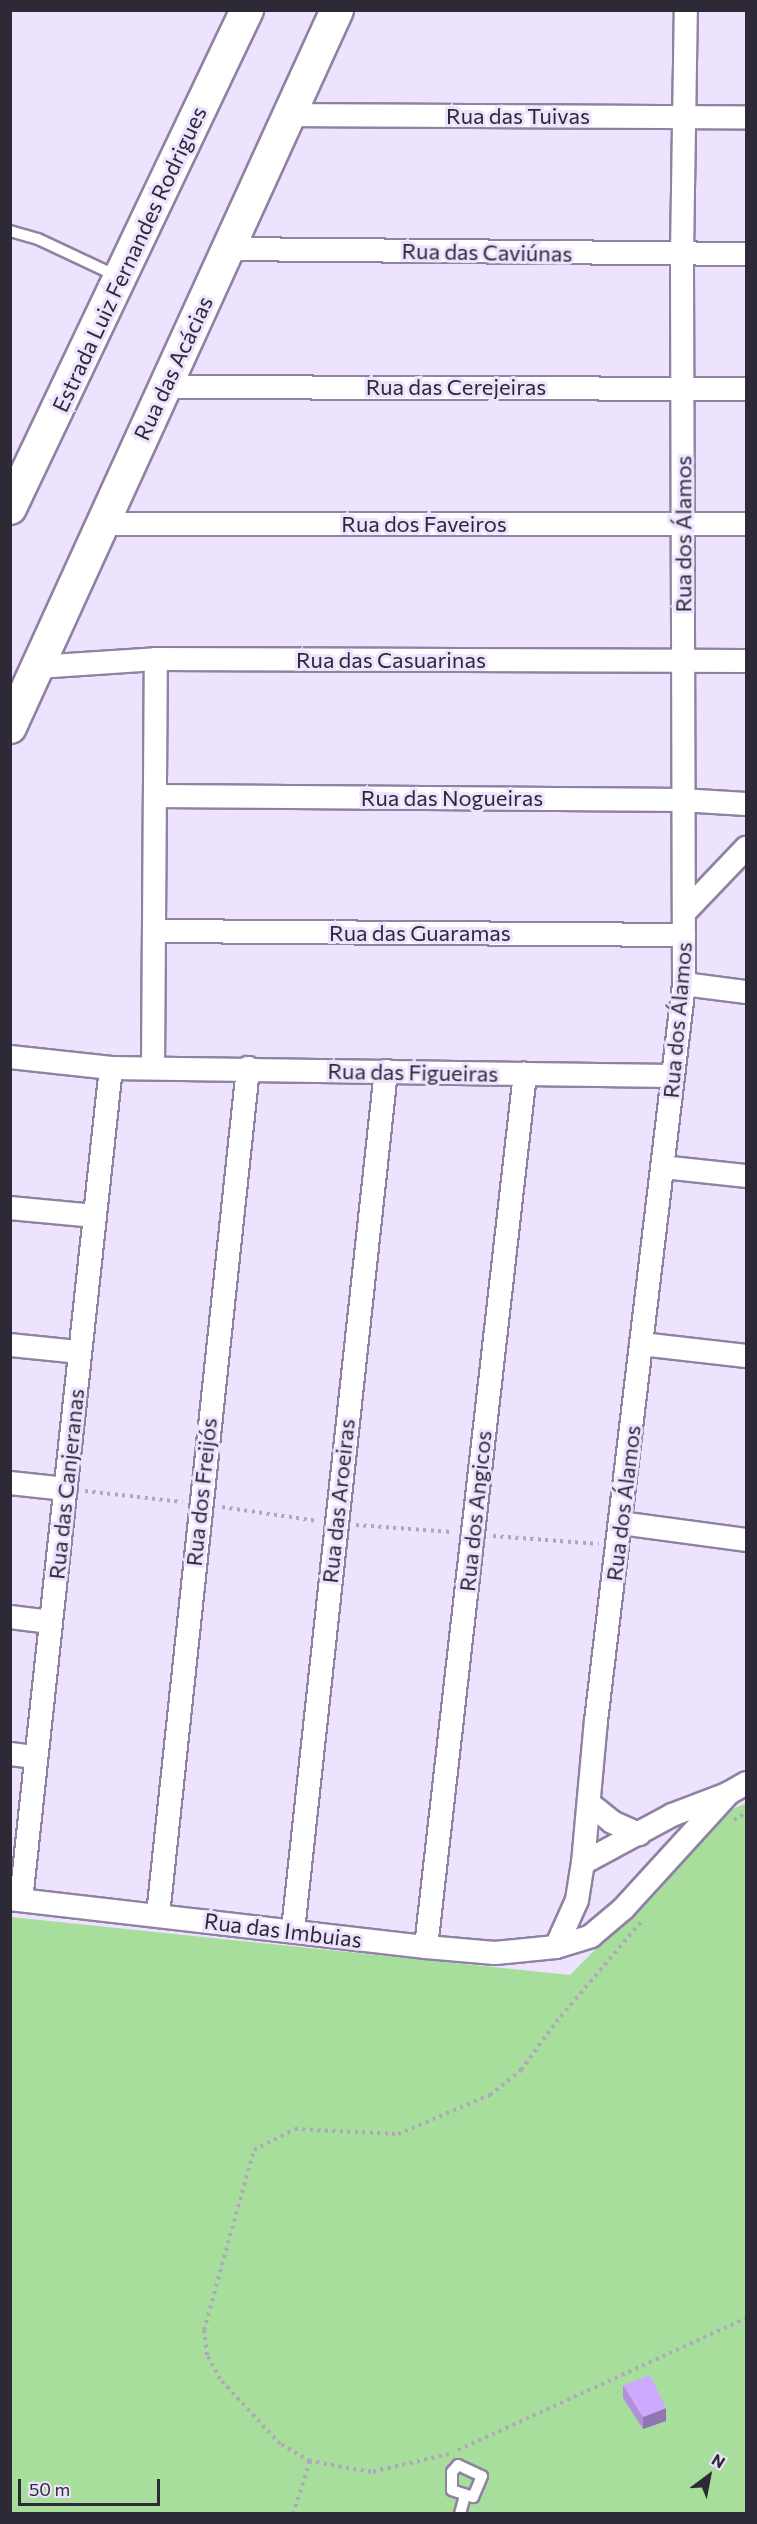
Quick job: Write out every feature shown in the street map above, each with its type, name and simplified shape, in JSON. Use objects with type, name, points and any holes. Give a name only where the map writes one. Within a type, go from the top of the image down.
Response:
[{"type":"street","name":"Estrada Luiz Fernandes Rodrigues","points":[[10,508],[247,10]]},
{"type":"street","name":"Rua das Acácias","points":[[10,727],[337,10]]},
{"type":"street","name":"Rua dos Álamos","points":[[556,1947],[577,1899],[583,1863],[596,1721],[684,984],[681,800],[684,388],[682,254],[686,10]]},
{"type":"street","name":"Rua das Tuivas","points":[[289,115],[747,117]]},
{"type":"street","name":"Rua das Caviúnas","points":[[227,249],[747,254]]},
{"type":"street","name":"Rua das Cerejeiras","points":[[166,387],[747,388]]},
{"type":"street","name":"Rua dos Faveiros","points":[[101,524],[747,524]]},
{"type":"street","name":"Rua das Casuarinas","points":[[37,667],[156,659],[747,661]]},
{"type":"street","points":[[153,1068],[157,796],[156,659]]},
{"type":"street","name":"Rua das Nogueiras","points":[[157,796],[681,800],[747,804]]},
{"type":"street","points":[[684,924],[747,848]]},
{"type":"street","name":"Rua das Guaramas","points":[[155,931],[684,924]]},
{"type":"street","points":[[684,984],[747,992]]},
{"type":"street","name":"Rua das Figueiras","points":[[10,1057],[111,1068],[248,1068],[672,1076]]},
{"type":"street","name":"Rua das Canjeranas","points":[[16,1899],[36,1757],[111,1068]]},
{"type":"street","name":"Rua dos Freijós","points":[[158,1915],[248,1068]]},
{"type":"street","name":"Rua das Aroeiras","points":[[293,1930],[386,1071]]},
{"type":"street","name":"Rua dos Angicos","points":[[426,1947],[525,1074]]},
{"type":"street","points":[[663,1167],[747,1176]]},
{"type":"street","points":[[10,1208],[95,1216]]},
{"type":"street","points":[[641,1344],[747,1356]]},
{"type":"street","points":[[10,1345],[79,1352]]},
{"type":"street","points":[[10,1483],[66,1489]]},
{"type":"street","points":[[621,1523],[747,1539]]},
{"type":"street","points":[[10,1617],[51,1622]]},
{"type":"street","points":[[10,1754],[36,1757]]},
{"type":"street","points":[[583,1863],[672,1815],[738,1788]]},
{"type":"street","name":"Rua das Imbuias","points":[[16,1899],[426,1947],[495,1953],[556,1947],[591,1936],[623,1909],[738,1788]]},
{"type":"street","points":[[590,1804],[612,1822],[639,1834]]},
{"type":"lane","points":[[10,231],[38,239],[120,278]]},
{"type":"lane","points":[[460,2514],[465,2494]]},
{"type":"path","points":[[727,1827],[747,1812]]},
{"type":"path","points":[[651,1912],[556,2022],[521,2070],[490,2095],[398,2134],[295,2129],[254,2150],[204,2330],[207,2355],[220,2379],[246,2410],[280,2444],[310,2461],[370,2472],[447,2455],[747,2318]]},
{"type":"path","points":[[293,2514],[310,2461]]},
{"type":"green space","points":[[746,1803],[746,2513],[11,2514],[11,1917],[570,1975],[733,1809]]},
{"type":"building","points":[[650,2375],[666,2408],[643,2417],[623,2385]]}]
